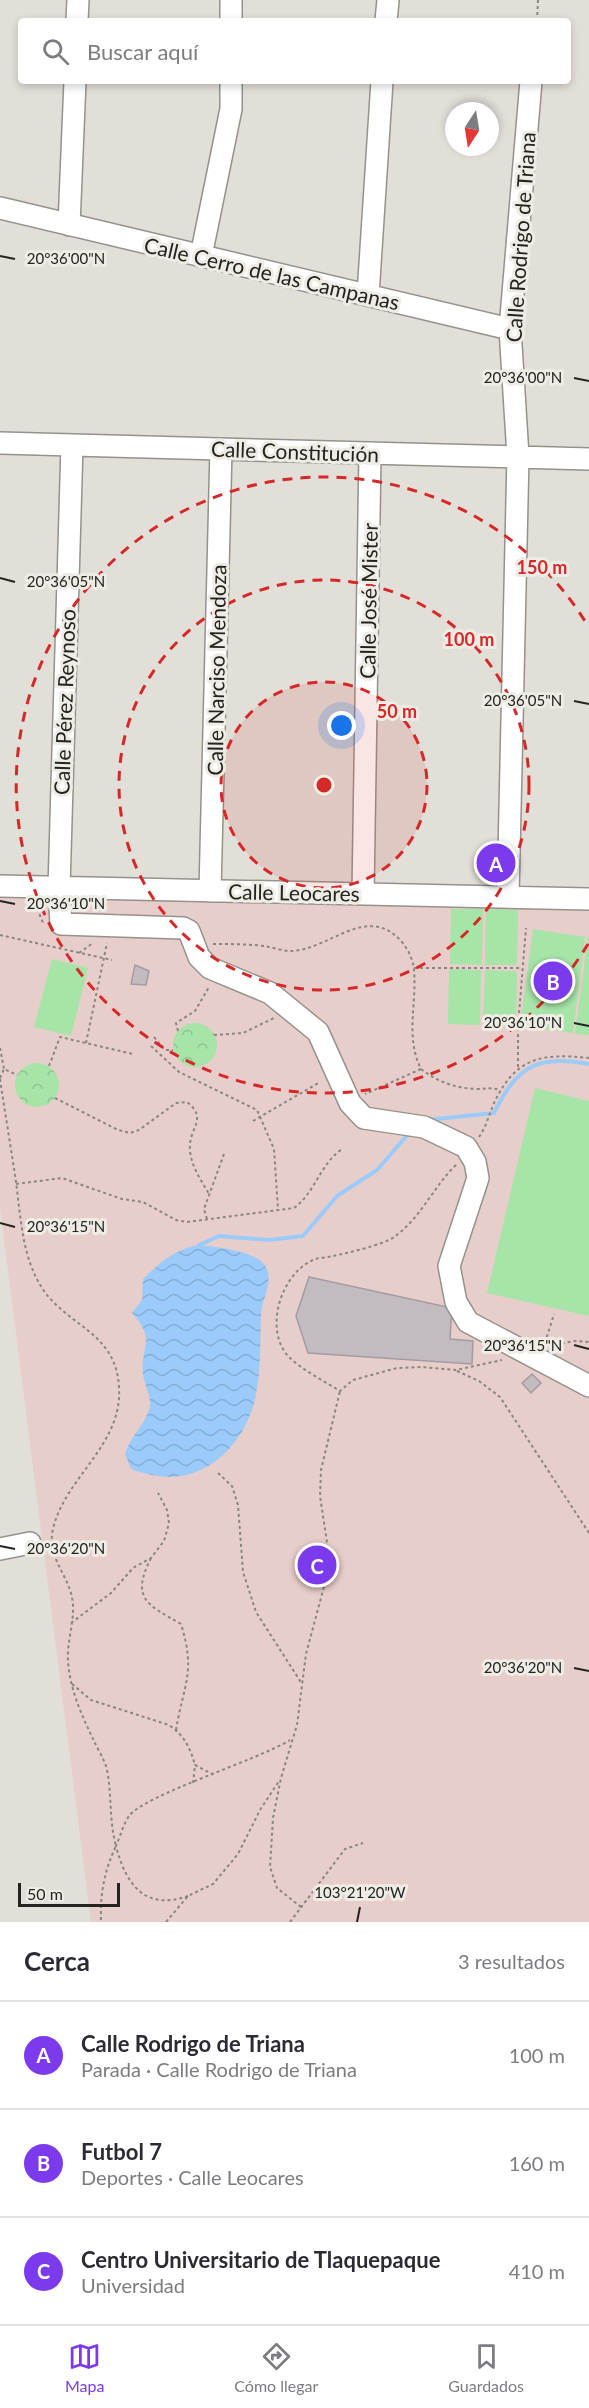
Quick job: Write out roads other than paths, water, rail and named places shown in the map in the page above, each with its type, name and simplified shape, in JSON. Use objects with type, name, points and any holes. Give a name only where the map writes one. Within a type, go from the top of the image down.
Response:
[{"type":"street","points":[[77,18],[78,0]]},
{"type":"street","points":[[231,0],[231,18]]},
{"type":"street","points":[[386,18],[388,0]]},
{"type":"street","points":[[69,225],[75,84]]},
{"type":"street","points":[[201,256],[231,109],[231,84]]},
{"type":"street","points":[[368,295],[382,84]]},
{"type":"street","name":"Calle Rodrigo de Triana","points":[[508,897],[518,456],[510,329],[531,84]]},
{"type":"street","name":"Calle Cerro de las Campanas","points":[[0,208],[510,329]]},
{"type":"street","name":"Calle Constitución","points":[[0,443],[589,459]]},
{"type":"street","name":"Calle Pérez Reynoso","points":[[72,445],[59,888],[61,924],[183,928],[189,931],[199,957],[215,970],[270,993],[318,1032],[350,1101],[364,1118],[415,1125],[466,1147],[475,1162],[478,1178],[449,1266],[456,1302],[468,1322],[589,1386]]},
{"type":"street","name":"Calle Narciso Mendoza","points":[[210,891],[221,449]]},
{"type":"street","name":"Calle José Mister","points":[[363,894],[370,453]]},
{"type":"street","name":"Calle Leocares","points":[[0,886],[589,898]]},
{"type":"street","points":[[0,1549],[30,1543]]},
{"type":"water","points":[[199,1245],[246,1254],[255,1257],[266,1267],[269,1279],[262,1310],[258,1385],[252,1411],[244,1427],[235,1442],[223,1455],[209,1466],[193,1473],[176,1477],[151,1475],[131,1469],[125,1454],[150,1406],[143,1374],[146,1337],[140,1322],[132,1313],[142,1300],[143,1279],[169,1257],[183,1249]]},
{"type":"waterway","points":[[427,1120],[494,1113],[520,1075],[542,1063],[571,1061],[589,1064]]},
{"type":"waterway","points":[[199,1245],[219,1236],[269,1240],[303,1236],[337,1196],[377,1170],[410,1132]]},
{"type":"place","name":"Calle Rodrigo de Triana","points":[[496,863]]},
{"type":"place","name":"Futbol 7","points":[[553,981]]},
{"type":"place","name":"Centro Universitario de Tlaquepaque","points":[[317,1565]]}]
